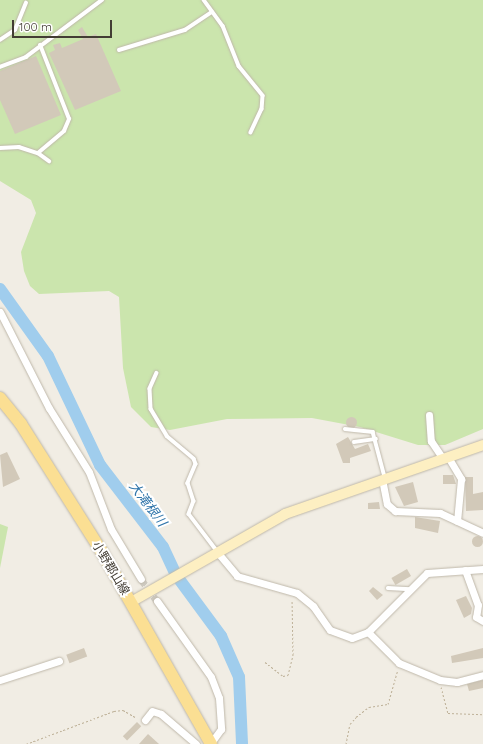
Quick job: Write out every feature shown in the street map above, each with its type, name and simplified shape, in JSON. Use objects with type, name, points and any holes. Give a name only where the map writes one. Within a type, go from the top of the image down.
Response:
[{"type":"main road","name":"小野郡山線","points":[[0,398],[21,424],[131,602],[211,744]]},
{"type":"street","points":[[0,312],[49,408],[89,472],[111,529],[142,580]]},
{"type":"street","points":[[429,415],[431,441],[461,479],[457,521]]},
{"type":"street","points":[[131,602],[155,596],[202,561],[285,514],[483,445]]},
{"type":"street","points":[[384,479],[387,504],[395,511],[440,513],[481,530]]},
{"type":"street","points":[[218,553],[242,579],[296,593],[335,634],[352,638],[368,632],[427,573],[483,569]]},
{"type":"street","points":[[465,570],[478,605],[476,617],[483,621]]},
{"type":"street","points":[[155,596],[210,677],[219,698],[221,729],[211,744]]},
{"type":"street","points":[[368,632],[399,663],[440,680],[458,682],[483,676]]},
{"type":"street","points":[[0,680],[59,661]]},
{"type":"street","points":[[145,720],[152,711],[161,714],[196,744]]},
{"type":"lane","points":[[0,67],[26,57],[102,0]]},
{"type":"lane","points":[[204,0],[231,42],[240,66],[263,96],[262,109],[252,133]]},
{"type":"lane","points":[[0,40],[15,30],[26,3]]},
{"type":"lane","points":[[119,50],[185,30],[212,12]]},
{"type":"lane","points":[[38,153],[64,131],[69,119],[40,45]]},
{"type":"lane","points":[[0,148],[14,145],[38,153],[49,161]]},
{"type":"lane","points":[[158,373],[150,389],[151,409],[167,436],[194,459],[188,488],[194,501],[189,514],[192,522],[218,553]]},
{"type":"lane","points":[[345,429],[373,432],[376,439],[384,479]]},
{"type":"lane","points":[[354,442],[376,439]]},
{"type":"lane","points":[[388,588],[410,589]]},
{"type":"path","points":[[265,662],[283,676],[288,675],[293,655],[292,600],[296,593]]},
{"type":"path","points":[[346,744],[350,724],[356,717],[369,707],[388,704],[399,663]]},
{"type":"path","points":[[440,680],[448,713],[483,714]]},
{"type":"path","points":[[26,744],[114,711],[123,710],[145,720]]},
{"type":"green space","points":[[0,0],[483,0],[483,429],[445,445],[418,445],[360,427],[312,418],[227,419],[170,430],[151,427],[131,407],[123,368],[119,297],[109,291],[39,294],[30,286],[24,271],[21,252],[36,213],[31,200],[0,181]]},
{"type":"green space","points":[[0,524],[8,527],[0,568]]},
{"type":"building","points":[[82,27],[88,37],[96,34],[121,91],[75,110],[49,53],[55,50],[53,45],[60,43],[62,48],[83,39],[78,30]]},
{"type":"building","points":[[36,56],[61,115],[15,134],[0,100],[0,71]]},
{"type":"building","points":[[351,416],[355,418],[357,422],[355,426],[351,428],[347,426],[345,422],[347,418]]},
{"type":"building","points":[[348,437],[355,449],[368,444],[371,451],[350,458],[350,463],[343,463],[336,444]]},
{"type":"building","points":[[7,452],[20,479],[3,487],[0,455]]},
{"type":"building","points":[[443,475],[453,475],[456,484],[443,484]]},
{"type":"building","points":[[465,477],[473,477],[473,494],[483,492],[483,510],[466,511]]},
{"type":"building","points":[[413,482],[418,502],[404,506],[395,487]]},
{"type":"building","points":[[379,502],[380,509],[368,509],[368,503]]},
{"type":"building","points":[[415,517],[440,521],[438,533],[415,528]]},
{"type":"building","points":[[475,536],[479,536],[481,537],[481,545],[475,546],[472,543],[472,539]]},
{"type":"building","points":[[407,569],[411,576],[395,585],[391,578]]},
{"type":"building","points":[[373,587],[383,595],[377,600],[369,591]]},
{"type":"building","points":[[466,596],[472,608],[471,614],[464,618],[456,600]]},
{"type":"building","points":[[84,648],[87,656],[69,663],[66,655]]},
{"type":"building","points":[[483,648],[483,658],[452,663],[451,656]]},
{"type":"building","points":[[483,680],[483,688],[469,691],[467,684]]},
{"type":"building","points":[[137,722],[141,726],[127,740],[123,736]]},
{"type":"building","points":[[148,734],[159,744],[139,744]]},
{"type":"waterway","name":"大滝根川","points":[[0,289],[48,356],[100,465],[163,547],[176,575],[221,636],[239,677],[242,744]]},
{"type":"tunnel","points":[[141,579],[157,601]]}]
